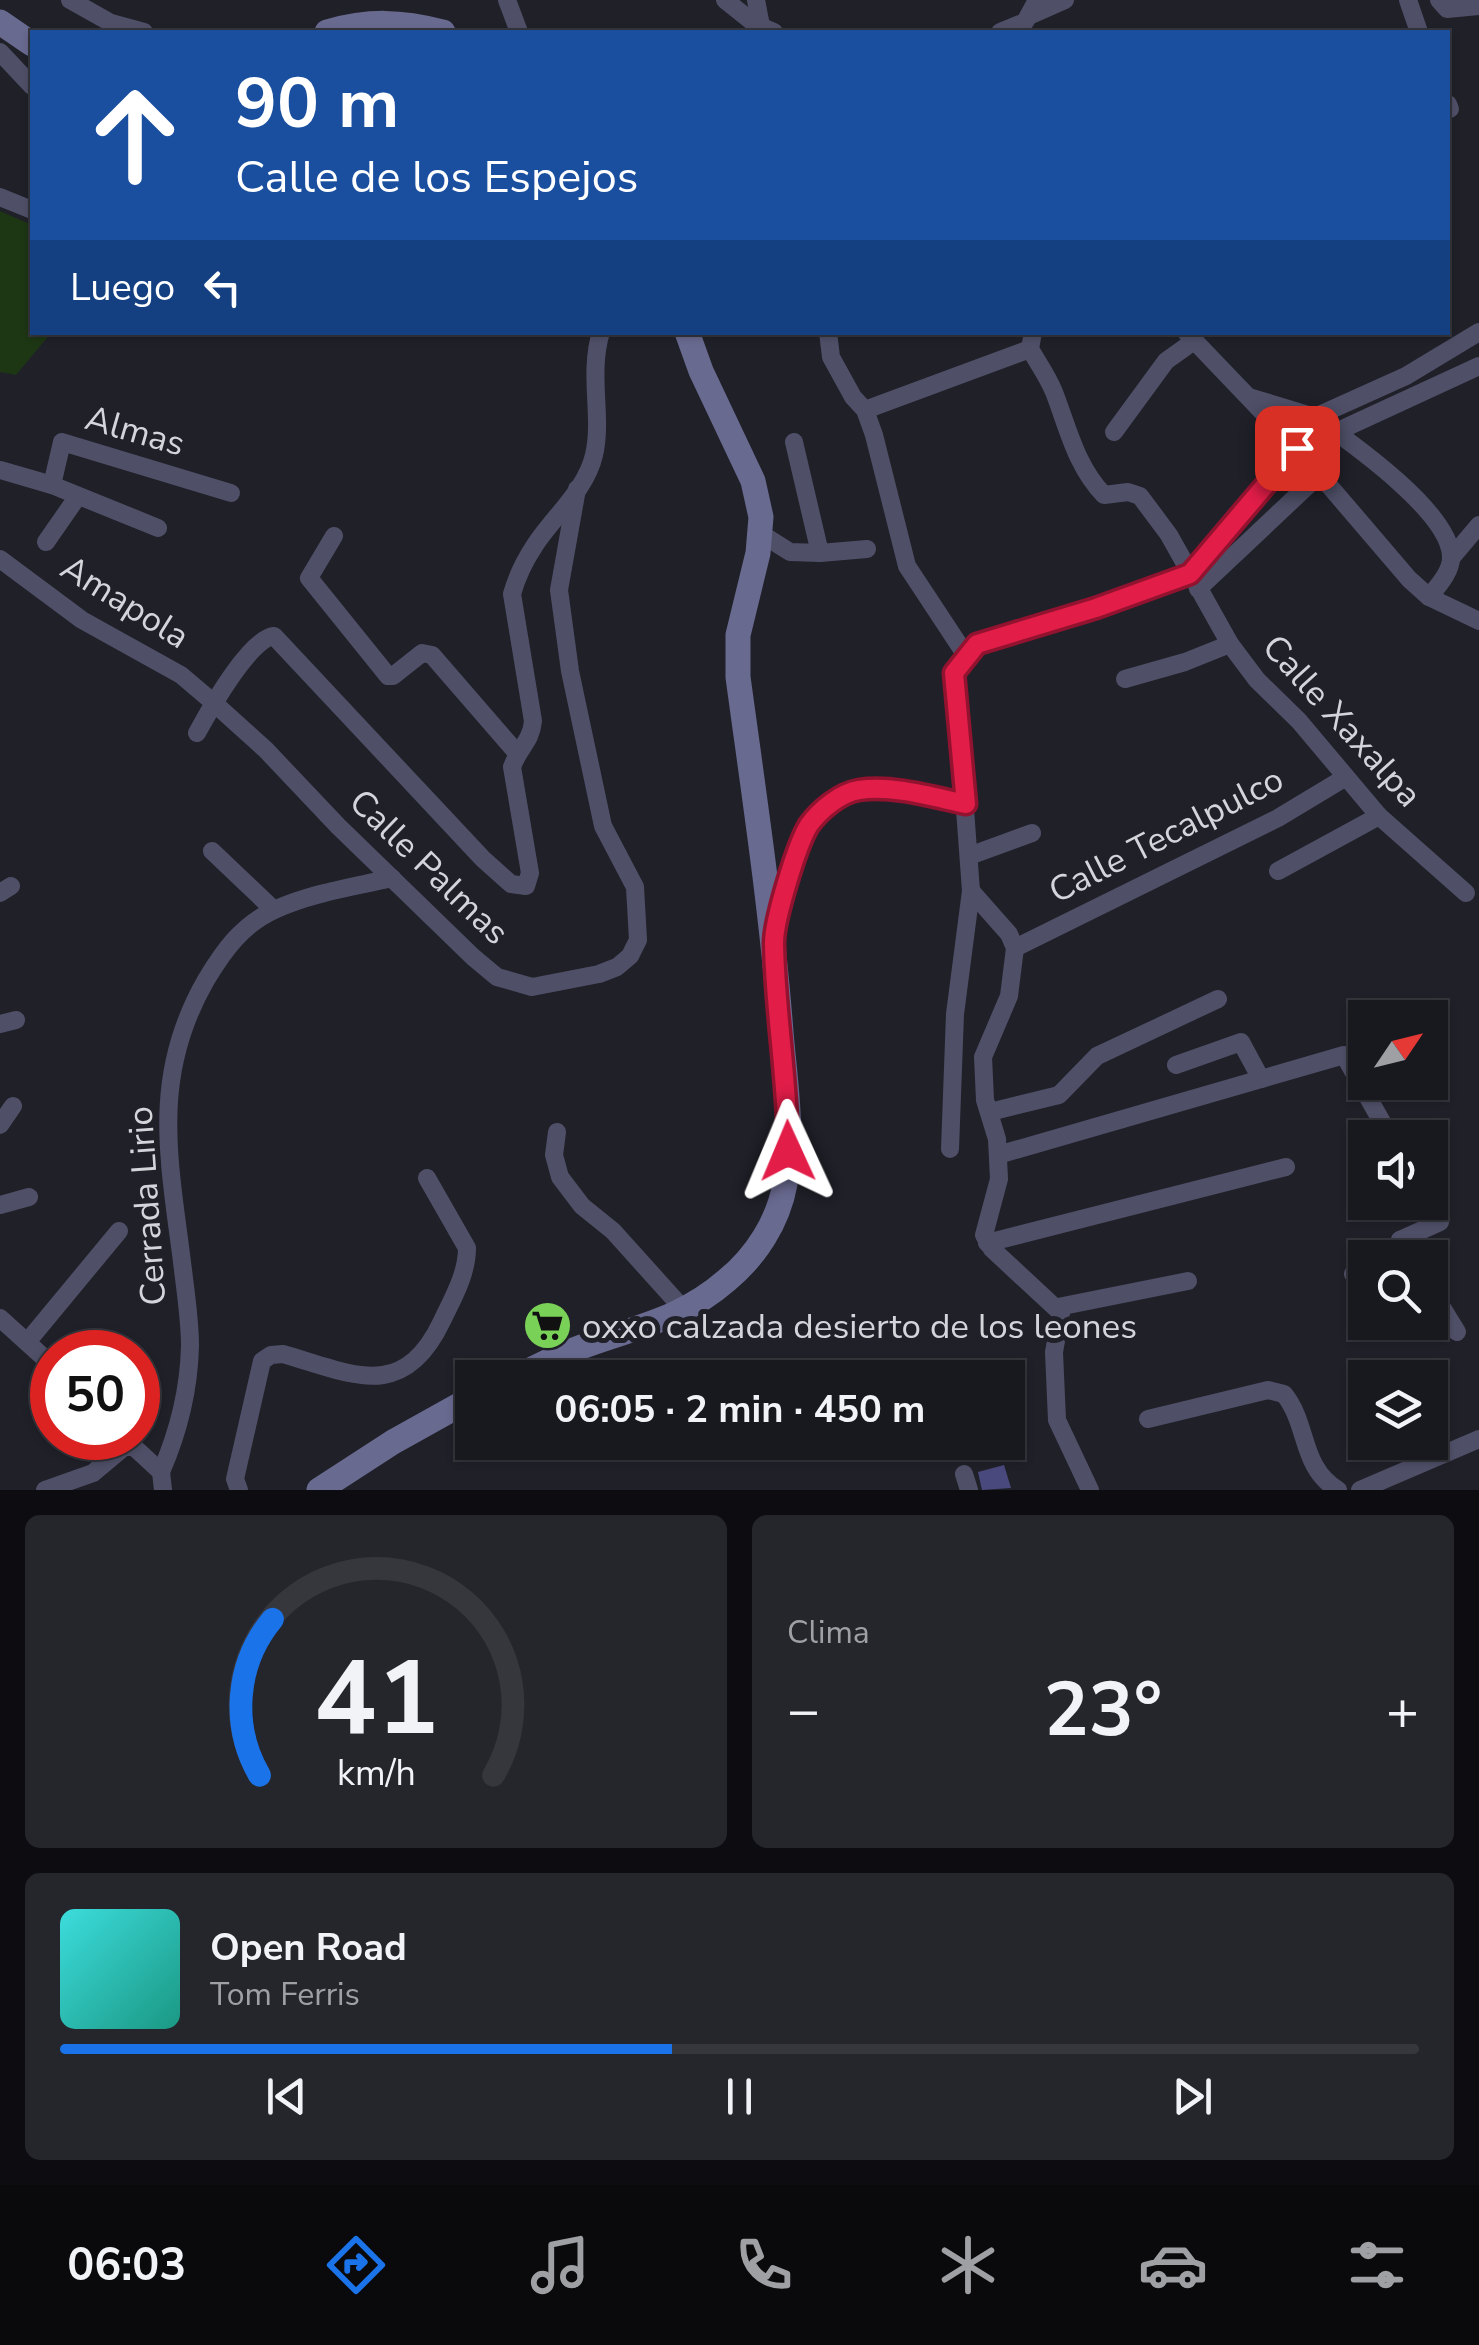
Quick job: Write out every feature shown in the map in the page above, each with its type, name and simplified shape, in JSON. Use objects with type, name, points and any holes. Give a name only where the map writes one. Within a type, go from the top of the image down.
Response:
[{"type":"main road","points":[[0,22],[30,43]]},
{"type":"main road","points":[[334,30],[362,22],[434,30]]},
{"type":"main road","points":[[552,1360],[685,1311],[730,1278],[761,1244],[778,1210],[785,1184],[788,1112],[774,938],[738,677],[738,636],[758,553],[761,517],[753,481],[700,371],[688,335]]},
{"type":"main road","points":[[318,1490],[455,1407]]},
{"type":"street","points":[[70,0],[111,23],[137,30]]},
{"type":"street","points":[[507,0],[517,30]]},
{"type":"street","points":[[725,0],[768,30]]},
{"type":"street","points":[[756,0],[768,30]]},
{"type":"street","points":[[1010,30],[1019,28],[1034,7],[1065,0]]},
{"type":"street","points":[[1408,0],[1418,30]]},
{"type":"street","points":[[1441,3],[1447,9],[1479,6]]},
{"type":"street","points":[[0,52],[30,84]]},
{"type":"street","points":[[0,197],[30,209]]},
{"type":"street","points":[[1315,417],[1406,376],[1479,332]]},
{"type":"street","name":"Calle Palmas","points":[[197,732],[260,640],[274,636],[483,860],[511,884],[526,886],[530,872],[512,767],[532,737],[533,721],[512,594],[536,544],[586,478],[594,454],[593,388],[601,335]]},
{"type":"street","points":[[828,335],[831,357],[853,397],[865,410],[886,475],[907,566],[967,657]]},
{"type":"street","points":[[1114,432],[1166,362],[1190,337],[1297,448],[1410,579],[1429,597],[1479,620]]},
{"type":"street","points":[[865,410],[1032,341]]},
{"type":"street","name":"Calle Xaxalpa","points":[[1032,341],[1075,451],[1094,485],[1104,494],[1128,492],[1140,496],[1169,535],[1230,644],[1257,680],[1298,721],[1379,816],[1466,894]]},
{"type":"street","points":[[1336,432],[1479,366]]},
{"type":"street","points":[[1248,396],[1315,417],[1336,432],[1418,500],[1446,536],[1452,558]]},
{"type":"street","name":"Almas","points":[[52,485],[62,442],[230,493]]},
{"type":"street","points":[[794,442],[820,553]]},
{"type":"street","points":[[1194,582],[1297,448]]},
{"type":"street","points":[[0,470],[52,485],[158,528]]},
{"type":"street","points":[[950,1149],[956,1014],[971,891],[954,673],[977,644],[1194,582],[1320,474]]},
{"type":"street","name":"Calle Palmas","points":[[214,703],[497,977],[532,987],[599,974],[630,956],[638,940],[635,886],[603,826],[570,671],[559,590],[577,489]]},
{"type":"street","points":[[46,542],[78,496]]},
{"type":"street","points":[[1429,597],[1446,576],[1452,558],[1479,525]]},
{"type":"street","points":[[760,532],[790,552],[867,549]]},
{"type":"street","points":[[334,536],[309,578],[388,676],[422,653],[438,658],[482,716],[518,753]]},
{"type":"street","name":"Amapola","points":[[0,559],[82,620],[181,675],[214,703]]},
{"type":"street","points":[[1125,679],[1230,644]]},
{"type":"street","name":"Calle Tecalpulco","points":[[1014,948],[1278,818],[1346,777]]},
{"type":"street","points":[[774,938],[808,826],[828,804],[857,790],[908,792],[966,804]]},
{"type":"street","points":[[1278,871],[1379,816]]},
{"type":"street","points":[[969,856],[1032,833]]},
{"type":"street","points":[[212,851],[274,910]]},
{"type":"street","name":"Cerrada Lirio","points":[[162,1481],[181,1409],[190,1341],[166,1126],[172,1065],[186,1015],[223,951],[246,928],[274,910],[311,897],[392,878]]},
{"type":"street","points":[[971,891],[1009,934],[1014,948],[1009,996],[983,1057],[985,1100],[998,1155],[987,1243],[1061,1313],[1054,1352],[1057,1420],[1090,1490]]},
{"type":"street","points":[[990,1112],[1059,1095],[1097,1056],[1218,999]]},
{"type":"street","points":[[1176,1064],[1241,1042],[1261,1079]]},
{"type":"street","points":[[998,1155],[1344,1055],[1381,1120]]},
{"type":"street","points":[[0,1124],[13,1106]]},
{"type":"street","points":[[557,1132],[554,1154],[560,1178],[582,1206],[612,1231],[685,1311]]},
{"type":"street","points":[[987,1243],[1286,1167]]},
{"type":"street","points":[[239,1490],[235,1479],[262,1362],[271,1355],[283,1354],[356,1376],[388,1376],[429,1348],[462,1277],[467,1248],[426,1178]]},
{"type":"street","points":[[0,1205],[29,1198]]},
{"type":"street","points":[[1400,1240],[1439,1220]]},
{"type":"street","points":[[0,1318],[28,1341],[118,1230]]},
{"type":"street","points":[[1058,1307],[1188,1281]]},
{"type":"street","points":[[1448,1317],[1457,1332]]},
{"type":"street","points":[[1148,1419],[1268,1390],[1284,1394],[1294,1408],[1307,1455],[1320,1476],[1338,1490]]},
{"type":"street","points":[[1360,1490],[1479,1440]]},
{"type":"street","points":[[45,1490],[93,1474],[124,1446],[134,1447],[162,1481]]},
{"type":"green space","points":[[0,211],[30,224],[30,335],[49,335],[16,375],[0,372]]},
{"type":"building","points":[[1004,1465],[1011,1488],[982,1490],[978,1472]]},
{"type":"place","name":"oxxo calzada desierto de los leones","points":[[547,1326]]},
{"type":"route","points":[[788,1151],[774,938],[808,826],[828,804],[857,790],[908,792],[966,804],[954,673],[977,644],[1190,574],[1297,448]]}]
